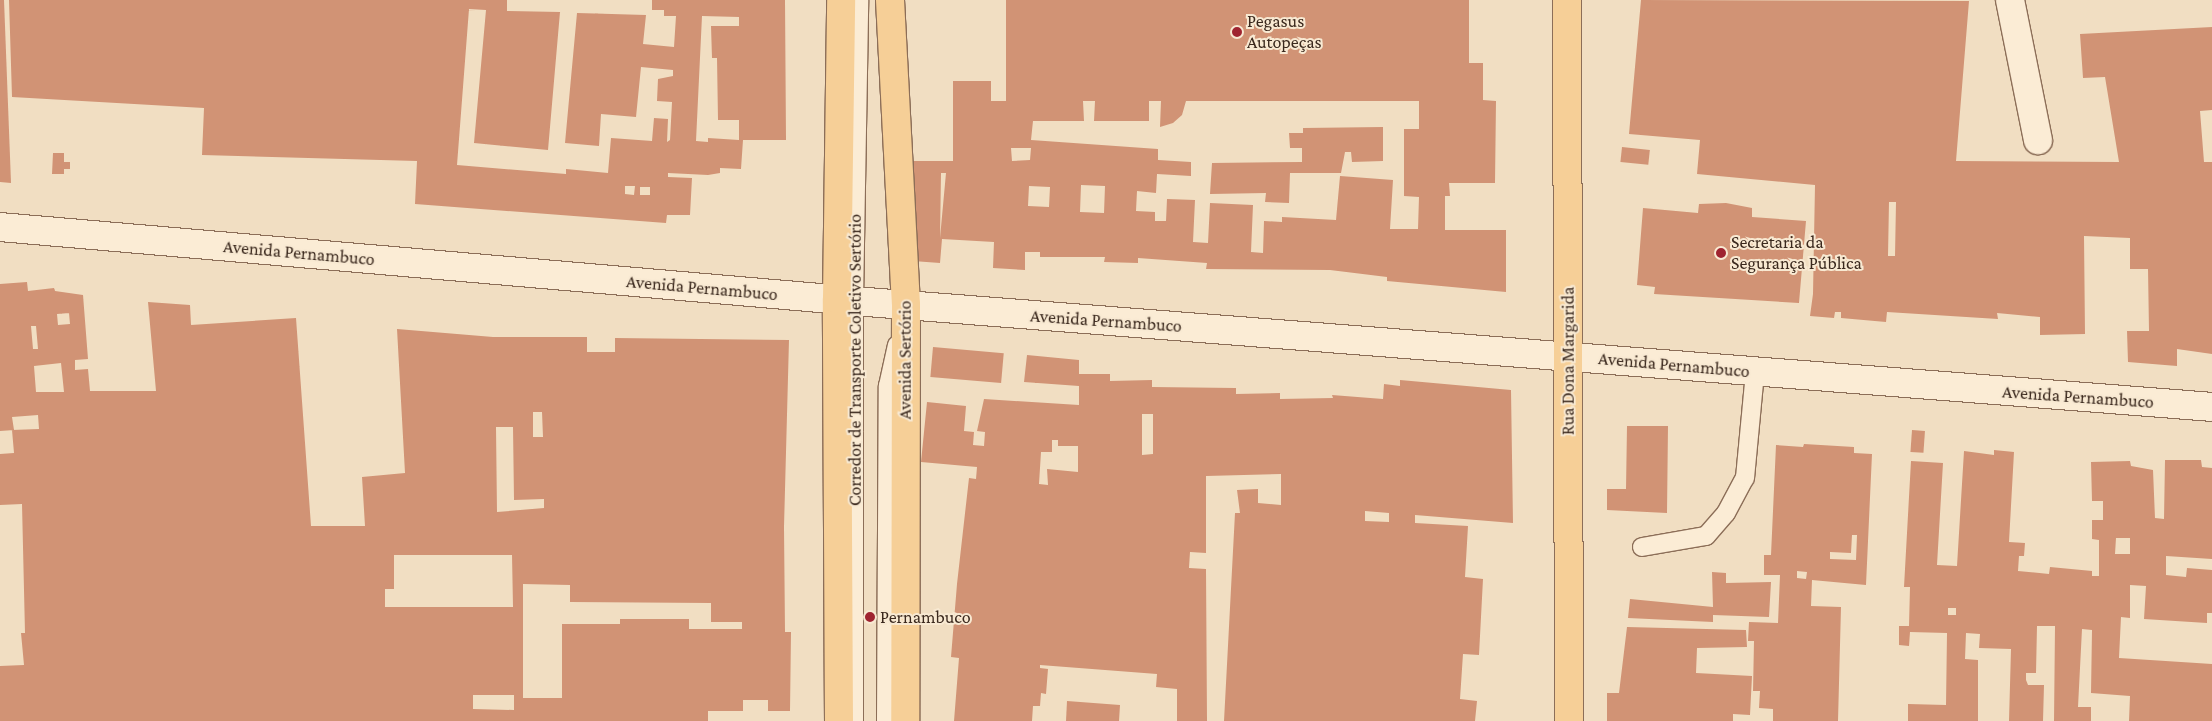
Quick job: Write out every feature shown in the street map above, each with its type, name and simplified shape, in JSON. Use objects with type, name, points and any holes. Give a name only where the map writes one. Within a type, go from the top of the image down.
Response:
[{"type":"main road","points":[[839,721],[845,300],[841,0]]},
{"type":"main road","name":"Avenida Sertório","points":[[890,0],[906,305],[905,721]]},
{"type":"main road","name":"Rua Dona Margarida","points":[[1567,0],[1569,721]]},
{"type":"street","points":[[2010,0],[2038,140]]},
{"type":"street","name":"Avenida Pernambuco","points":[[0,227],[906,305],[2212,407]]},
{"type":"lane","name":"Corredor de Transporte Coletivo Sertório","points":[[854,721],[845,300],[859,0]]},
{"type":"lane","name":"Corredor de Transporte Coletivo Sertório","points":[[886,721],[888,386],[906,305]]},
{"type":"lane","points":[[1642,547],[1706,536],[1726,513],[1745,478],[1755,372]]},
{"type":"building","points":[[0,0],[4,0],[11,183],[0,182]]},
{"type":"building","points":[[9,0],[507,0],[507,11],[560,12],[548,150],[474,143],[486,10],[469,9],[457,165],[566,174],[566,169],[608,173],[611,138],[652,141],[654,118],[668,119],[667,142],[670,140],[672,102],[657,101],[658,79],[673,76],[673,70],[641,67],[636,117],[601,114],[599,146],[565,143],[577,13],[646,15],[643,44],[674,47],[676,16],[664,16],[664,10],[652,10],[652,0],[785,0],[786,140],[743,140],[741,169],[720,168],[720,173],[708,175],[668,173],[668,177],[692,178],[690,215],[667,215],[666,223],[415,204],[417,161],[202,155],[204,108],[12,97]],"holes":[[[702,16],[739,17],[739,26],[711,26],[712,58],[717,58],[718,120],[739,120],[739,140],[708,138],[708,142],[696,141]],[[625,186],[635,186],[634,195],[625,194]],[[640,187],[650,187],[650,195],[640,195]]]},
{"type":"building","points":[[1006,0],[1469,0],[1469,63],[1483,63],[1483,100],[1496,101],[1495,183],[1449,183],[1450,196],[1445,196],[1445,230],[1506,230],[1506,292],[1387,281],[1387,277],[1330,270],[1206,269],[1207,263],[1138,258],[1138,263],[1104,262],[1105,257],[1040,257],[1040,252],[1025,252],[1025,270],[993,268],[994,242],[942,239],[940,263],[913,261],[909,161],[953,161],[953,81],[991,81],[991,101],[1006,101]],"holes":[[[1083,101],[1095,101],[1094,121],[1149,121],[1149,101],[1161,101],[1160,127],[1173,123],[1182,115],[1186,101],[1419,101],[1419,129],[1404,129],[1404,196],[1419,197],[1418,229],[1390,229],[1393,180],[1340,176],[1336,220],[1282,217],[1282,222],[1264,221],[1263,253],[1251,252],[1253,205],[1210,203],[1208,243],[1193,242],[1195,200],[1167,199],[1166,221],[1155,221],[1155,212],[1136,211],[1137,191],[1156,193],[1157,174],[1191,176],[1191,162],[1158,160],[1158,149],[1031,140],[1033,121],[1084,121]],[[1011,148],[1031,148],[1030,160],[1012,161]],[[941,173],[946,173],[940,238]],[[1081,185],[1105,186],[1104,213],[1080,212]],[[1029,186],[1050,187],[1049,207],[1028,206]]]},
{"type":"building","points":[[1641,0],[1969,1],[1956,161],[2119,162],[2105,77],[2083,78],[2080,34],[2212,27],[2212,110],[2200,111],[2204,162],[2212,162],[2212,354],[2177,349],[2177,366],[2128,362],[2127,331],[2149,331],[2148,269],[2130,269],[2130,238],[2084,236],[2085,334],[2040,335],[2040,317],[1997,313],[1998,319],[1887,312],[1886,322],[1841,318],[1841,312],[1835,312],[1834,318],[1810,316],[1813,294],[1815,185],[1697,174],[1700,140],[1629,134]],"holes":[[[1889,202],[1896,202],[1895,256],[1888,256]]]},
{"type":"building","points":[[1383,127],[1383,161],[1352,162],[1351,152],[1345,152],[1341,173],[1290,173],[1289,203],[1265,202],[1266,193],[1210,194],[1212,163],[1302,162],[1302,148],[1290,148],[1289,133],[1303,133],[1303,128]]},
{"type":"building","points":[[1622,147],[1650,150],[1648,165],[1620,162]]},
{"type":"building","points":[[53,153],[64,153],[64,162],[70,162],[70,169],[64,169],[64,174],[52,174]]},
{"type":"building","name":"Secretaria da Segurança Pública","points":[[1726,203],[1752,208],[1752,217],[1806,221],[1799,303],[1654,294],[1655,287],[1637,285],[1643,208],[1698,213],[1699,204]]},
{"type":"building","points":[[27,282],[28,291],[54,288],[55,291],[83,295],[88,359],[75,360],[75,370],[88,369],[90,391],[156,391],[148,302],[190,305],[191,325],[296,318],[311,526],[365,526],[362,477],[405,473],[397,329],[493,337],[587,337],[587,352],[615,352],[615,338],[789,340],[784,527],[785,632],[791,632],[790,711],[768,711],[768,700],[743,700],[743,711],[708,711],[708,721],[0,721],[0,666],[24,665],[21,633],[25,633],[22,504],[0,505],[0,454],[14,453],[12,430],[0,431],[0,284]],"holes":[[[69,313],[70,324],[58,325],[57,314]],[[31,326],[36,326],[38,349],[33,349]],[[61,363],[64,392],[36,392],[34,366]],[[533,412],[542,412],[543,437],[533,437]],[[38,415],[39,429],[14,430],[12,417]],[[496,427],[513,427],[514,500],[544,499],[544,508],[497,512]],[[394,555],[512,555],[513,607],[385,607],[385,589],[394,589]],[[523,584],[570,585],[570,602],[711,603],[711,622],[742,622],[742,629],[689,629],[689,619],[620,619],[620,624],[562,624],[562,698],[523,698]],[[473,695],[514,695],[514,710],[473,709]]]},
{"type":"building","points":[[933,347],[1004,353],[1001,383],[930,377]]},
{"type":"building","points":[[1027,355],[1079,360],[1079,374],[1110,374],[1110,381],[1152,380],[1152,387],[1236,388],[1236,394],[1280,393],[1280,399],[1333,398],[1332,395],[1383,399],[1384,384],[1400,386],[1400,380],[1511,390],[1513,523],[1415,515],[1415,523],[1468,526],[1465,577],[1483,579],[1479,655],[1463,654],[1460,699],[1477,701],[1475,721],[1224,721],[1235,513],[1240,513],[1237,490],[1258,489],[1258,503],[1281,505],[1281,474],[1206,476],[1206,553],[1190,552],[1189,568],[1206,569],[1207,721],[1177,721],[1177,689],[1156,687],[1157,674],[1040,665],[1040,668],[1048,669],[1046,694],[1041,693],[1040,706],[1033,706],[1032,721],[954,721],[959,658],[951,657],[957,584],[969,478],[976,479],[977,467],[921,462],[927,402],[966,406],[964,431],[974,432],[973,445],[984,446],[985,432],[977,431],[984,399],[1079,405],[1079,386],[1024,382]],"holes":[[[1142,414],[1153,414],[1153,454],[1142,455]],[[1052,440],[1058,440],[1058,446],[1078,446],[1078,472],[1047,469],[1048,485],[1039,484],[1041,452],[1052,452]],[[1365,511],[1389,513],[1389,522],[1365,521]]]},
{"type":"building","points":[[1627,426],[1668,426],[1667,513],[1607,510],[1607,489],[1626,489]]},
{"type":"building","points":[[1912,430],[1925,431],[1923,453],[1910,452]]},
{"type":"building","points":[[1804,444],[1854,447],[1854,453],[1872,454],[1866,585],[1812,580],[1811,606],[1841,607],[1838,721],[1773,721],[1773,709],[1759,708],[1760,691],[1753,691],[1754,641],[1748,641],[1749,622],[1778,623],[1780,575],[1764,575],[1764,555],[1771,555],[1776,445],[1803,447]],"holes":[[[1852,535],[1857,535],[1856,560],[1830,559],[1830,552],[1851,553]],[[1797,571],[1807,572],[1806,579],[1797,578]]]},
{"type":"building","points":[[1994,450],[2014,452],[2009,542],[2025,543],[2024,556],[2019,556],[2018,571],[2049,574],[2050,567],[2092,571],[2092,576],[2099,576],[2099,540],[2092,539],[2092,520],[2103,520],[2103,501],[2092,501],[2091,462],[2130,461],[2131,466],[2153,470],[2155,518],[2164,519],[2165,460],[2201,460],[2202,467],[2212,468],[2212,559],[2166,556],[2166,575],[2186,577],[2187,568],[2212,570],[2212,613],[2207,613],[2207,623],[2144,619],[2146,586],[2130,585],[2130,618],[2121,617],[2119,658],[2212,664],[2212,721],[2129,721],[2130,696],[2091,693],[2092,630],[2082,629],[2078,707],[2091,707],[2091,721],[2054,721],[2055,626],[2037,626],[2036,673],[2026,673],[2026,680],[2028,685],[2044,685],[2043,721],[2009,721],[2011,649],[1979,648],[1980,634],[1966,633],[1965,659],[1978,660],[1978,721],[1908,721],[1908,704],[1946,705],[1947,633],[1910,632],[1909,646],[1899,645],[1899,626],[1909,626],[1910,587],[1904,587],[1911,461],[1943,463],[1937,565],[1957,566],[1964,451],[1994,455]],"holes":[[[2116,538],[2130,538],[2130,554],[2115,554]],[[1948,608],[1956,608],[1956,615],[1948,615]]]},
{"type":"building","points":[[1712,572],[1726,573],[1726,583],[1771,582],[1769,617],[1713,615],[1713,622],[1628,618],[1630,599],[1713,607]]},
{"type":"building","points":[[1627,627],[1746,630],[1747,647],[1697,648],[1696,673],[1752,676],[1750,715],[1733,714],[1733,721],[1607,721],[1607,693],[1619,693]]},
{"type":"building","points":[[1067,701],[1120,705],[1119,721],[1066,721]]},
{"type":"place","name":"Pegasus Autopeças","points":[[1237,32]]},
{"type":"place","name":"Secretaria da Segurança Pública","points":[[1721,253]]},
{"type":"place","name":"Pernambuco","points":[[870,617]]}]
